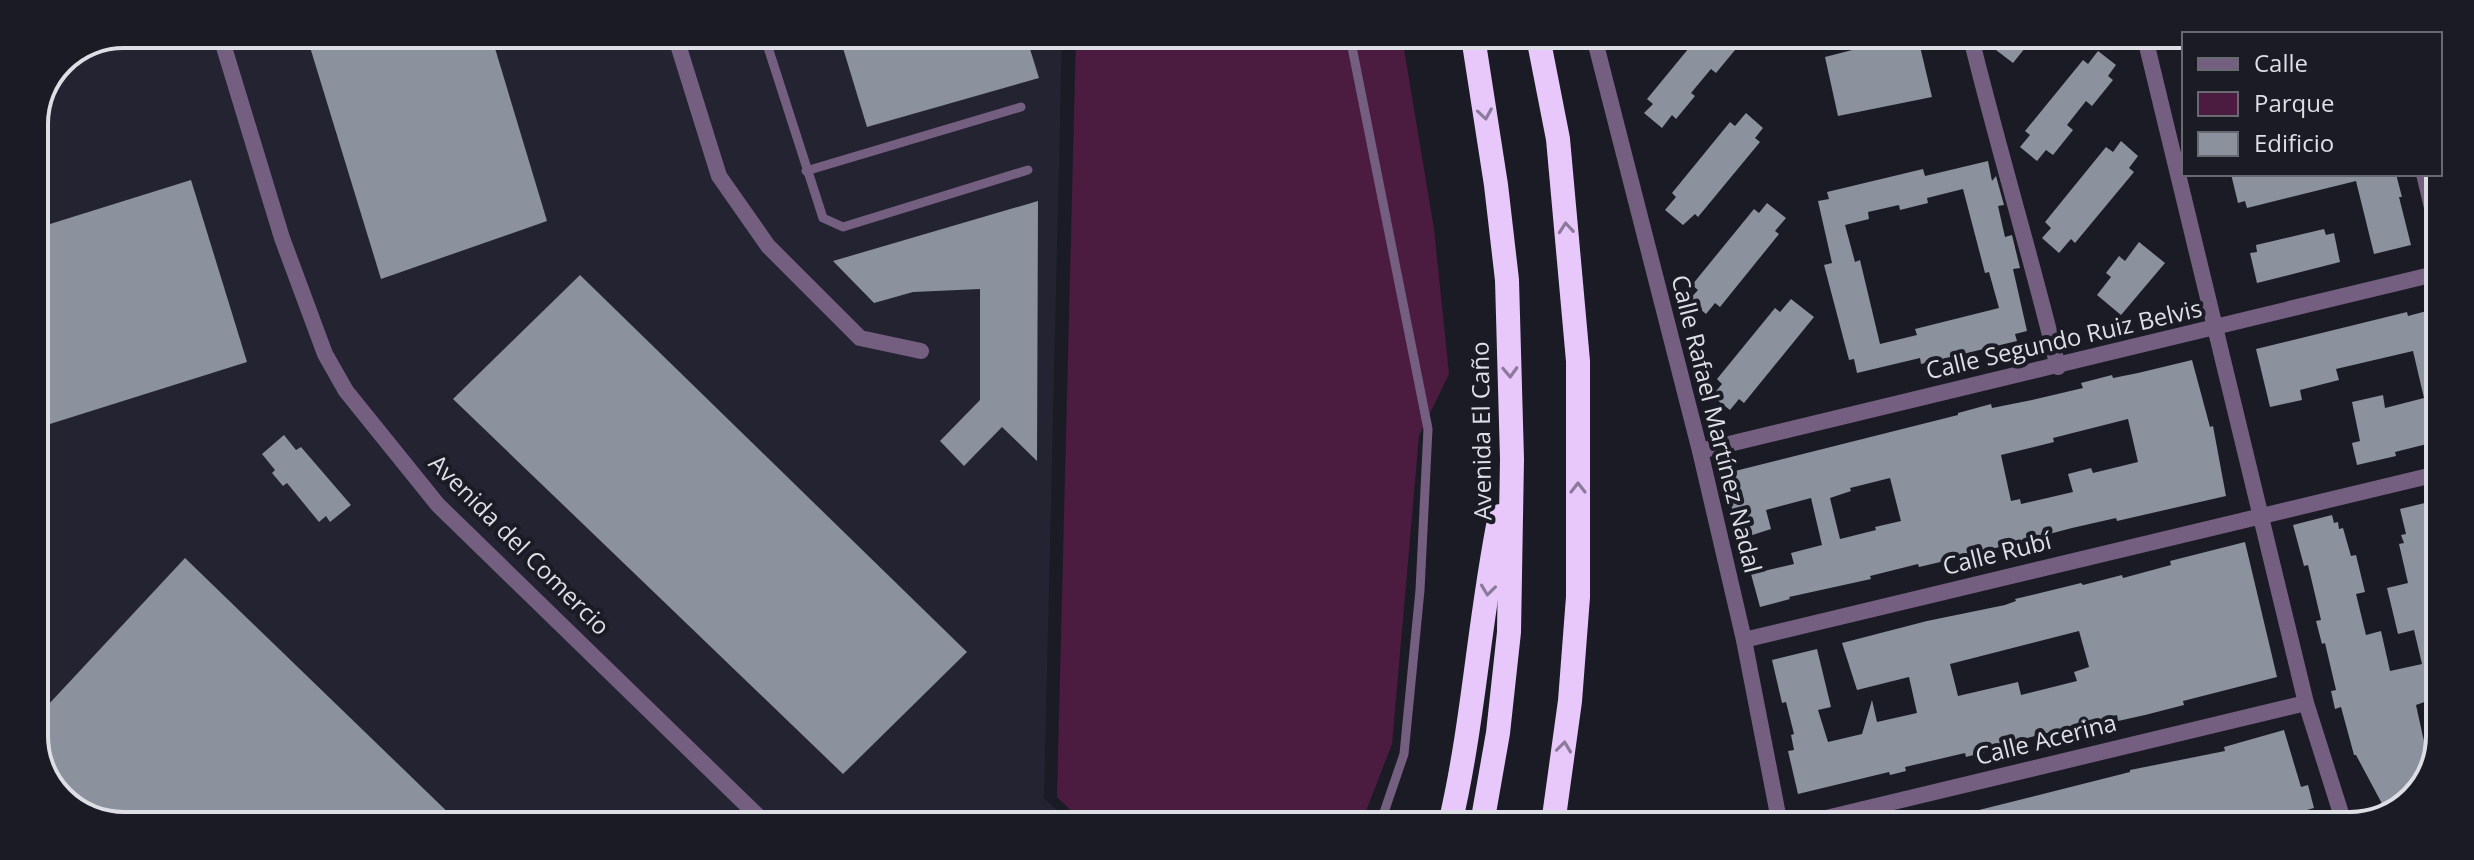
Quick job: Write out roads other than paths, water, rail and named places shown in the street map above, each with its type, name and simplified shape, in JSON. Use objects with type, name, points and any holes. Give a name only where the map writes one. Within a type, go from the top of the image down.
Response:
[{"type":"highway","name":"Avenida El Caño","points":[[1475,48],[1507,280],[1512,459],[1509,632],[1498,733],[1484,812]]},
{"type":"highway","points":[[1540,48],[1558,139],[1578,361],[1578,597],[1570,701],[1555,812]]},
{"type":"highway","points":[[1453,812],[1463,770],[1492,553],[1512,459]]},
{"type":"street","name":"Avenida del Comercio","points":[[224,48],[282,238],[325,354],[346,391],[438,505],[754,812]]},
{"type":"street","points":[[679,48],[719,176],[768,246],[860,338],[921,351]]},
{"type":"street","name":"Calle Rafael Martínez Nadal","points":[[1597,48],[1700,451],[1744,640],[1777,812]]},
{"type":"street","points":[[1973,48],[2036,274],[2058,367]]},
{"type":"street","points":[[2147,48],[2306,703],[2341,812]]},
{"type":"street","name":"Calle Segundo Ruiz Belvis","points":[[1700,451],[2426,276]]},
{"type":"street","name":"Calle Rubí","points":[[1744,640],[2426,476]]},
{"type":"street","name":"Calle Acerina","points":[[1885,812],[2306,703]]},
{"type":"lane","points":[[768,48],[823,218],[843,227],[1028,170]]},
{"type":"lane","points":[[1352,48],[1428,429],[1420,590],[1404,754],[1384,812]]},
{"type":"lane","points":[[806,171],[1021,107]]}]
